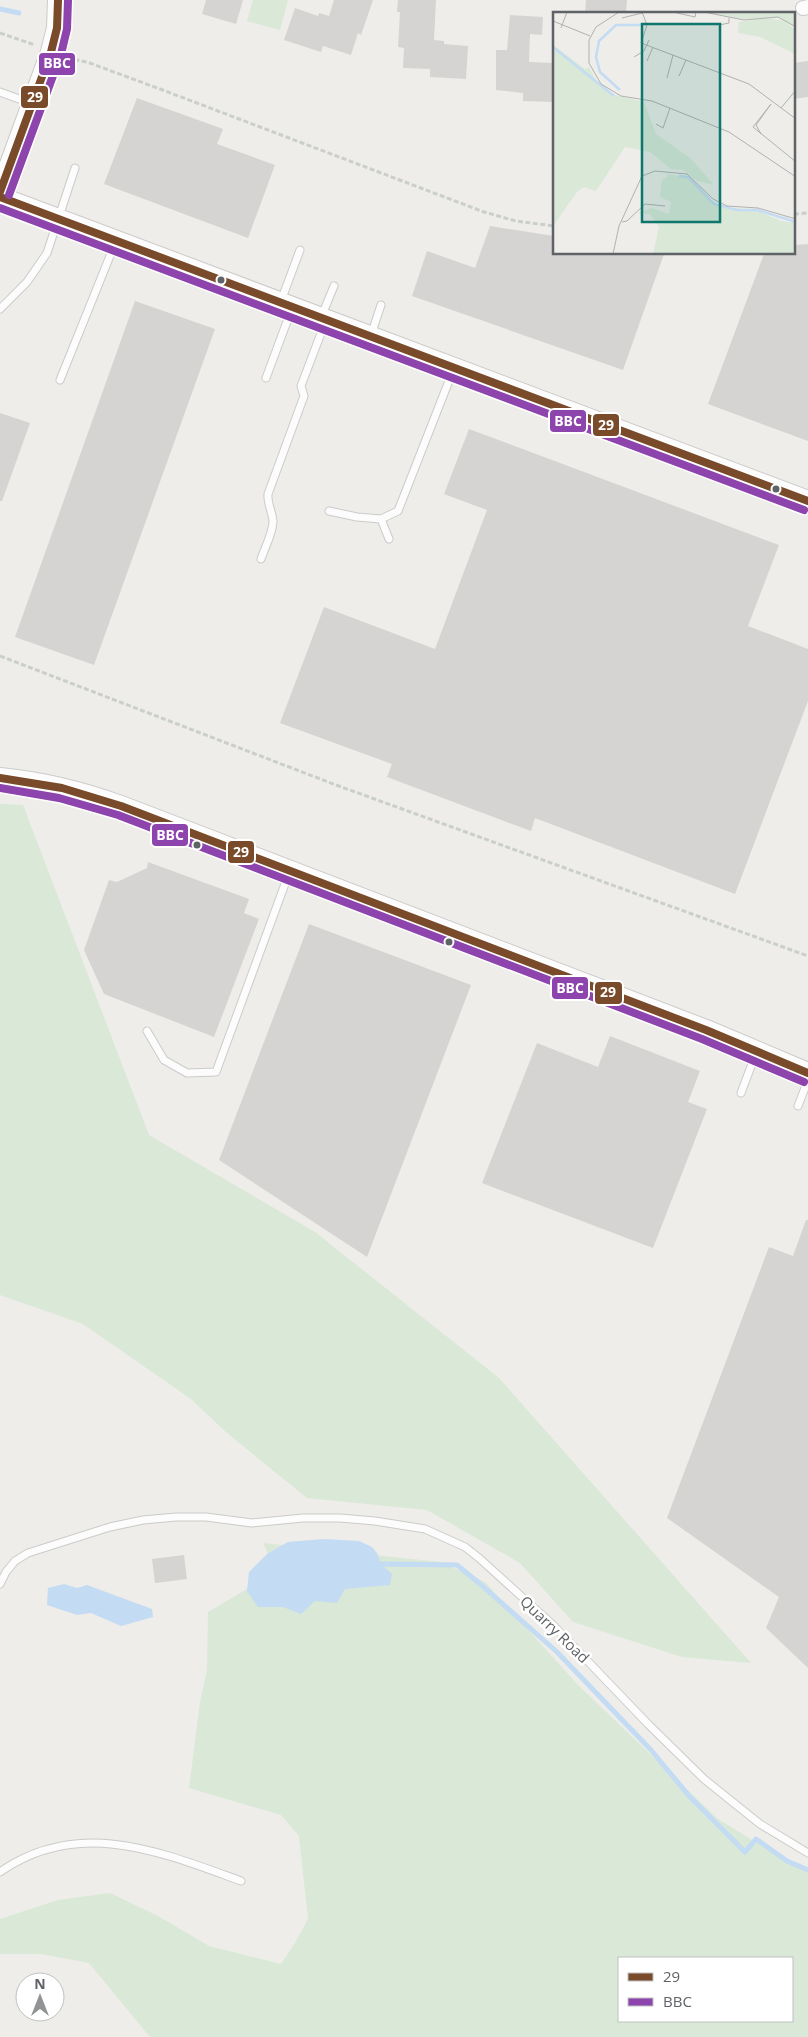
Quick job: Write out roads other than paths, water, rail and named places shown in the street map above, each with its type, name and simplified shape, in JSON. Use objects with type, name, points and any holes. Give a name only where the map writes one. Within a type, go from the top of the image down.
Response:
[{"type":"street","points":[[0,192],[51,52],[57,28],[58,0]]},
{"type":"street","points":[[0,197],[808,501]]},
{"type":"street","points":[[0,778],[51,786],[104,800],[757,1051],[808,1073]]},
{"type":"lane","points":[[0,92],[32,104]]},
{"type":"lane","points":[[0,309],[27,282],[47,252],[75,168]]},
{"type":"lane","points":[[60,380],[116,241]]},
{"type":"lane","points":[[266,378],[300,250]]},
{"type":"lane","points":[[261,559],[272,528],[272,514],[267,499],[268,494],[304,396],[301,386],[334,286]]},
{"type":"lane","points":[[370,337],[381,305]]},
{"type":"lane","points":[[329,511],[357,517],[381,519],[398,511],[406,495],[454,368]]},
{"type":"lane","points":[[381,519],[389,539]]},
{"type":"lane","points":[[147,1031],[164,1060],[187,1073],[216,1072],[290,870]]},
{"type":"lane","points":[[741,1093],[757,1051]]},
{"type":"lane","points":[[798,1106],[808,1080]]},
{"type":"lane","name":"Quarry Road","points":[[0,1584],[6,1572],[15,1561],[28,1553],[110,1527],[143,1520],[176,1517],[230,1519],[252,1523],[303,1518],[376,1521],[425,1530],[465,1547],[493,1570],[554,1625],[654,1730],[704,1779],[760,1824],[808,1853]]},
{"type":"lane","points":[[0,1872],[34,1854],[57,1847],[84,1843],[123,1844],[160,1852],[242,1881]]},
{"type":"water","points":[[324,1539],[359,1541],[372,1547],[377,1553],[381,1564],[392,1574],[390,1585],[345,1589],[337,1603],[315,1601],[301,1614],[283,1607],[258,1607],[247,1591],[249,1572],[267,1554],[288,1542]]},
{"type":"water","points":[[64,1584],[77,1588],[87,1585],[152,1609],[153,1617],[121,1626],[91,1613],[77,1615],[47,1605],[48,1588]]},
{"type":"waterway","points":[[0,9],[19,13]]},
{"type":"waterway","points":[[381,1564],[457,1565],[557,1652],[651,1750],[690,1797],[745,1852],[756,1839],[787,1861],[808,1870]]}]
